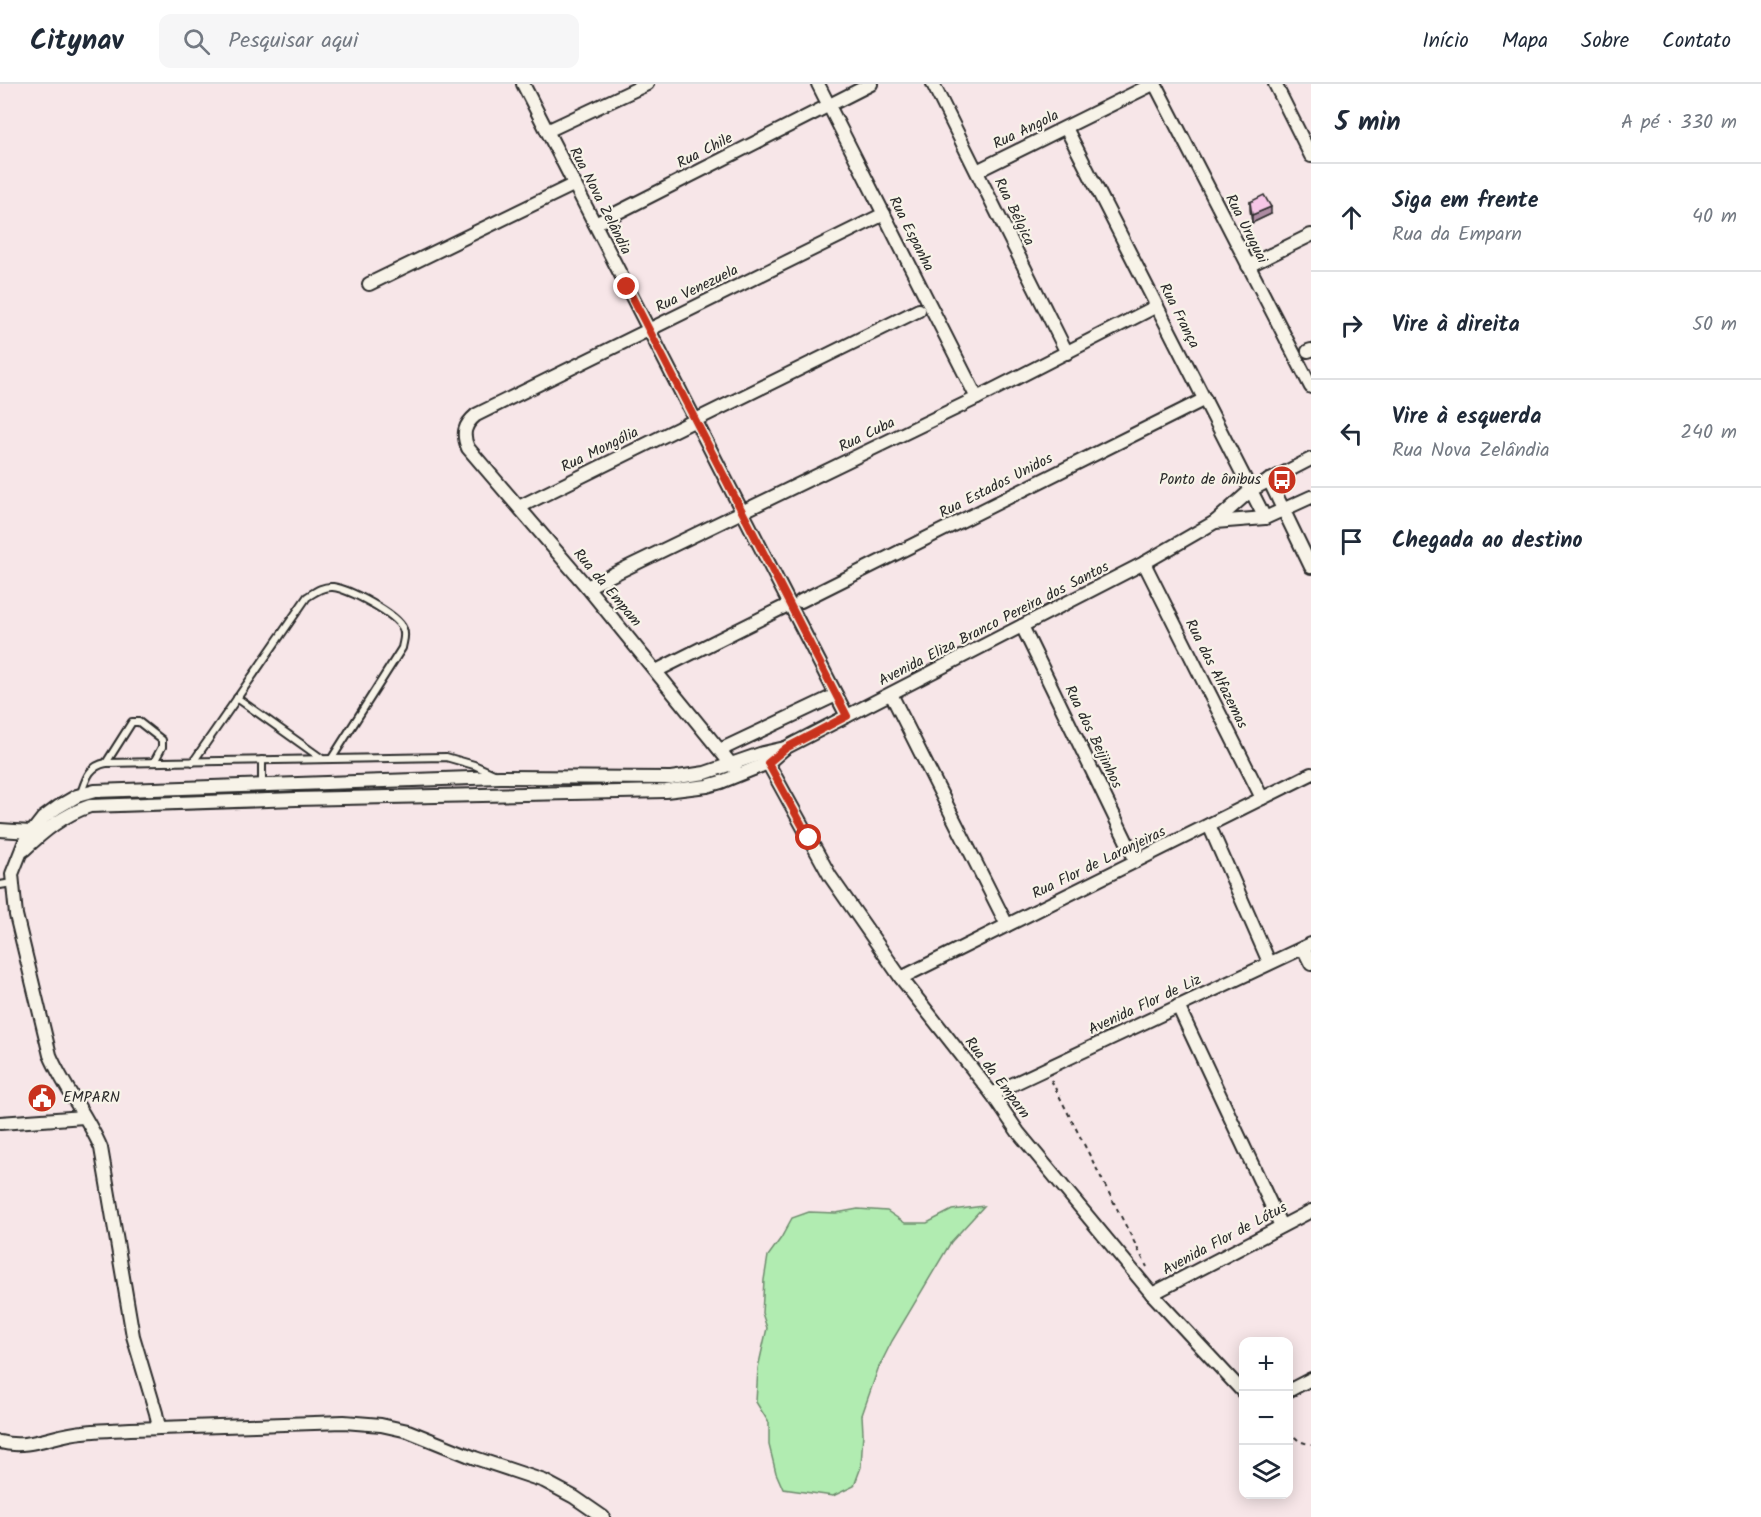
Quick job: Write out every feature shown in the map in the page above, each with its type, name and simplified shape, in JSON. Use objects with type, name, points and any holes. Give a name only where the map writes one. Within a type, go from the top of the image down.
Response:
[{"type":"street","name":"Rua Nova Zelândia","points":[[523,84],[743,512],[795,603],[847,716]]},
{"type":"street","points":[[547,131],[647,84]]},
{"type":"street","name":"Rua Espanha","points":[[818,84],[977,398]]},
{"type":"street","name":"Rua Chile","points":[[595,224],[871,84]]},
{"type":"street","name":"Rua Bélgica","points":[[933,84],[1067,353]]},
{"type":"street","name":"Rua Angola","points":[[977,171],[1154,84]]},
{"type":"street","name":"Rua Uruguai","points":[[1154,84],[1311,387]]},
{"type":"street","points":[[1275,84],[1311,156]]},
{"type":"street","name":"Rua França","points":[[1066,128],[1265,518]]},
{"type":"street","points":[[369,284],[575,184]]},
{"type":"street","name":"Rua Venezuela","points":[[464,429],[476,415],[884,214]]},
{"type":"street","points":[[1248,266],[1311,235]]},
{"type":"street","name":"Rua Cuba","points":[[587,587],[977,398],[1157,306]]},
{"type":"street","name":"Rua Mongólia","points":[[519,507],[919,310]]},
{"type":"street","name":"Rua Estados Unidos","points":[[657,671],[1205,399]]},
{"type":"street","name":"Rua da Empam","points":[[464,429],[464,439],[468,448],[657,671],[740,775]]},
{"type":"street","name":"Avenida Eliza Branco Pereira dos Santos","points":[[766,758],[1144,563],[1215,522],[1251,490],[1311,459]]},
{"type":"street","points":[[1269,480],[1311,567]]},
{"type":"street","name":"Avenida Eliza Branco Pereira dos Santos","points":[[1215,522],[1265,518],[1311,497]]},
{"type":"street","name":"Rua das Alfazemas","points":[[1144,563],[1262,798]]},
{"type":"street","name":"Rua dos Beijinhos","points":[[1022,626],[1136,861]]},
{"type":"street","points":[[891,694],[1008,925]]},
{"type":"street","points":[[720,750],[836,695]]},
{"type":"street","points":[[159,1428],[130,1325],[100,1148],[94,1132],[58,1074],[50,1054],[6,884],[30,832],[58,807],[80,795],[95,791],[500,777],[671,778],[705,773],[766,758]]},
{"type":"street","points":[[19,855],[44,831],[63,818],[90,807],[261,800],[666,791],[707,786],[740,775],[766,758]]},
{"type":"street","name":"Rua da Emparn","points":[[766,758],[830,876],[901,978],[992,1094],[1018,1132],[1152,1294],[1242,1391]]},
{"type":"street","name":"Rua Flor de Laranjeiras","points":[[901,978],[1311,774]]},
{"type":"street","points":[[261,800],[262,784]]},
{"type":"street","points":[[1209,825],[1269,963]]},
{"type":"street","points":[[0,830],[30,832]]},
{"type":"street","points":[[1307,946],[1311,964]]},
{"type":"street","name":"Avenida Flor de Liz","points":[[992,1094],[1307,946]]},
{"type":"street","points":[[1178,1006],[1281,1226]]},
{"type":"street","points":[[0,1123],[84,1117]]},
{"type":"street","name":"Avenida Flor de Lótus","points":[[1152,1294],[1311,1211]]},
{"type":"street","points":[[1293,1388],[1311,1379]]},
{"type":"street","points":[[0,1442],[23,1445],[56,1436],[83,1432],[159,1428],[344,1422],[381,1425],[408,1431],[474,1458],[544,1481],[574,1497],[603,1517]]},
{"type":"lane","points":[[193,762],[308,597],[319,589],[332,587],[381,608],[402,627],[405,635],[402,648],[332,758]]},
{"type":"lane","points":[[237,698],[321,759]]},
{"type":"lane","points":[[106,763],[132,722],[139,722],[162,740],[162,747],[154,762]]},
{"type":"lane","points":[[80,795],[87,776],[93,769],[106,763],[446,757],[474,765],[500,777]]},
{"type":"lane","points":[[262,760],[262,784]]},
{"type":"path","points":[[1045,1068],[1148,1269]]},
{"type":"path","points":[[1293,1436],[1299,1441],[1311,1445]]},
{"type":"green space","points":[[984,1206],[951,1242],[892,1341],[878,1369],[862,1415],[861,1467],[854,1486],[833,1496],[783,1489],[776,1473],[769,1445],[769,1423],[756,1402],[758,1368],[767,1328],[762,1313],[768,1256],[792,1218],[809,1212],[836,1213],[858,1209],[887,1211],[905,1223],[927,1223],[952,1210]]},
{"type":"building","points":[[1264,195],[1271,207],[1252,215],[1250,202]]},
{"type":"place","name":"Ponto de ônibus","points":[[1282,480]]},
{"type":"place","name":"EMPARN","points":[[42,1098]]},
{"type":"route","points":[[627,287],[847,716],[786,748],[768,763],[809,838]]}]
